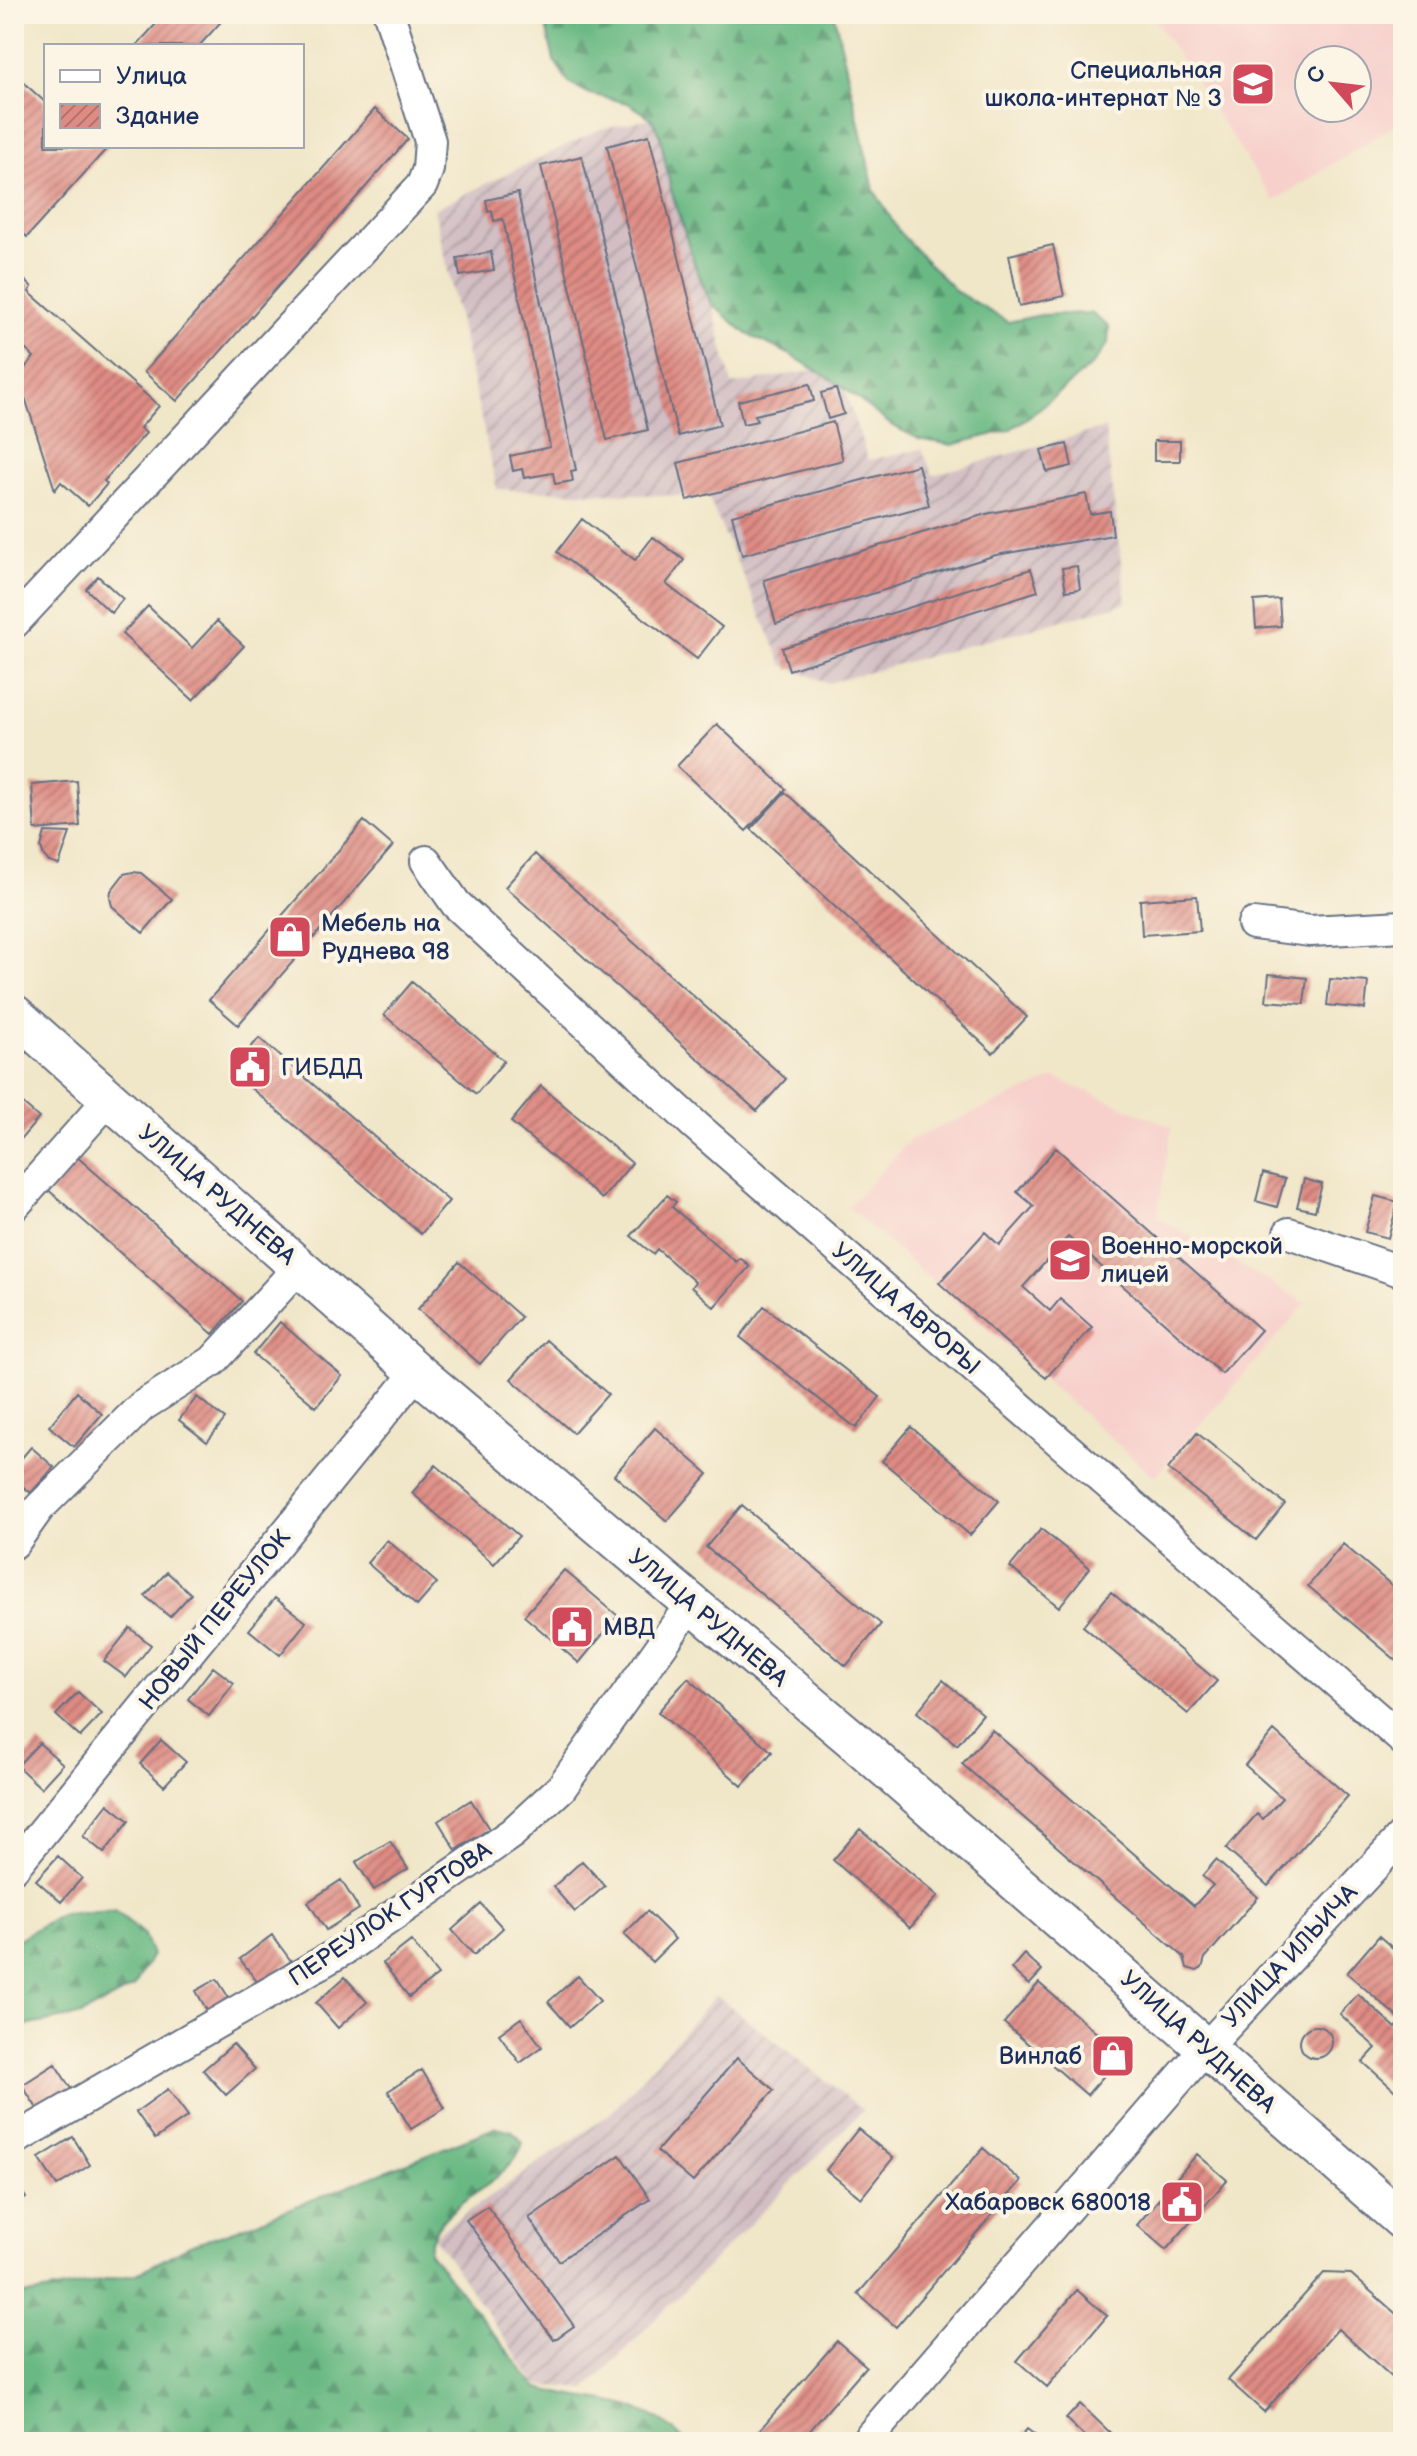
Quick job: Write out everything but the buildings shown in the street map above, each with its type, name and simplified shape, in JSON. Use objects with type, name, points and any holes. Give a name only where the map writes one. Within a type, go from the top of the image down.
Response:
[{"type":"main road","name":"УЛИЦА РУДНЕВА","points":[[14,1014],[417,1372],[1067,1924],[1403,2221]]},
{"type":"street","points":[[14,623],[422,185],[428,169],[430,141],[389,14]]},
{"type":"street","name":"УЛИЦА АВРОРЫ","points":[[426,861],[456,904],[696,1126],[1403,1740]]},
{"type":"street","points":[[1253,924],[1310,931],[1403,926]]},
{"type":"street","points":[[14,1206],[109,1099]]},
{"type":"street","points":[[1289,1233],[1403,1272]]},
{"type":"street","points":[[14,1543],[39,1508],[142,1406],[213,1361],[299,1267]]},
{"type":"street","name":"НОВЫЙ ПЕРЕУЛОК","points":[[14,1867],[417,1372]]},
{"type":"street","name":"ПЕРЕУЛОК ГУРТОВА","points":[[14,2140],[345,1949],[512,1833],[561,1788],[691,1604]]},
{"type":"street","name":"УЛИЦА ИЛЬИЧА","points":[[865,2442],[1205,2049],[1403,1835]]},
{"type":"shaded area","name":"Специальная школа-интернат № 3","points":[[1151,14],[1403,14],[1403,120],[1274,201]]},
{"type":"shaded area","points":[[665,115],[732,385],[837,366],[868,460],[922,449],[933,475],[1105,428],[1126,603],[828,683],[783,665],[708,497],[497,489],[434,209],[600,129]]},
{"type":"shaded area","name":"Военно-морской лицей","points":[[1055,1078],[1172,1127],[1157,1217],[1306,1303],[1155,1477],[848,1207],[910,1140]]},
{"type":"shaded area","points":[[716,1995],[863,2110],[586,2389],[537,2385],[433,2236],[610,2114]]},
{"type":"green space","points":[[543,14],[834,14],[874,190],[899,232],[957,292],[1008,322],[1041,315],[1091,313],[1109,327],[1108,344],[1093,364],[1009,430],[952,445],[919,439],[891,425],[840,385],[789,354],[747,334],[711,304],[694,263],[670,186],[660,135],[651,118],[628,103],[590,94],[569,83],[554,60]]},
{"type":"green space","points":[[115,1911],[143,1933],[152,1955],[134,1987],[81,2015],[14,2028],[14,1942],[60,1914]]},
{"type":"green space","points":[[497,2127],[512,2131],[523,2143],[515,2158],[503,2172],[443,2220],[433,2235],[429,2252],[536,2387],[633,2408],[669,2426],[686,2442],[14,2442],[14,2295],[137,2274],[190,2245]]},
{"type":"place","name":"Специальная школа-интернат № 3","points":[[1253,84]]},
{"type":"place","name":"Мебель на Руднева 98","points":[[290,937]]},
{"type":"place","name":"ГИБДД","points":[[250,1067]]},
{"type":"place","name":"Военно-морской лицей","points":[[1070,1260]]},
{"type":"place","name":"МВД","points":[[572,1627]]},
{"type":"place","name":"Винлаб","points":[[1113,2056]]},
{"type":"place","name":"Хабаровск 680018","points":[[1182,2202]]}]
